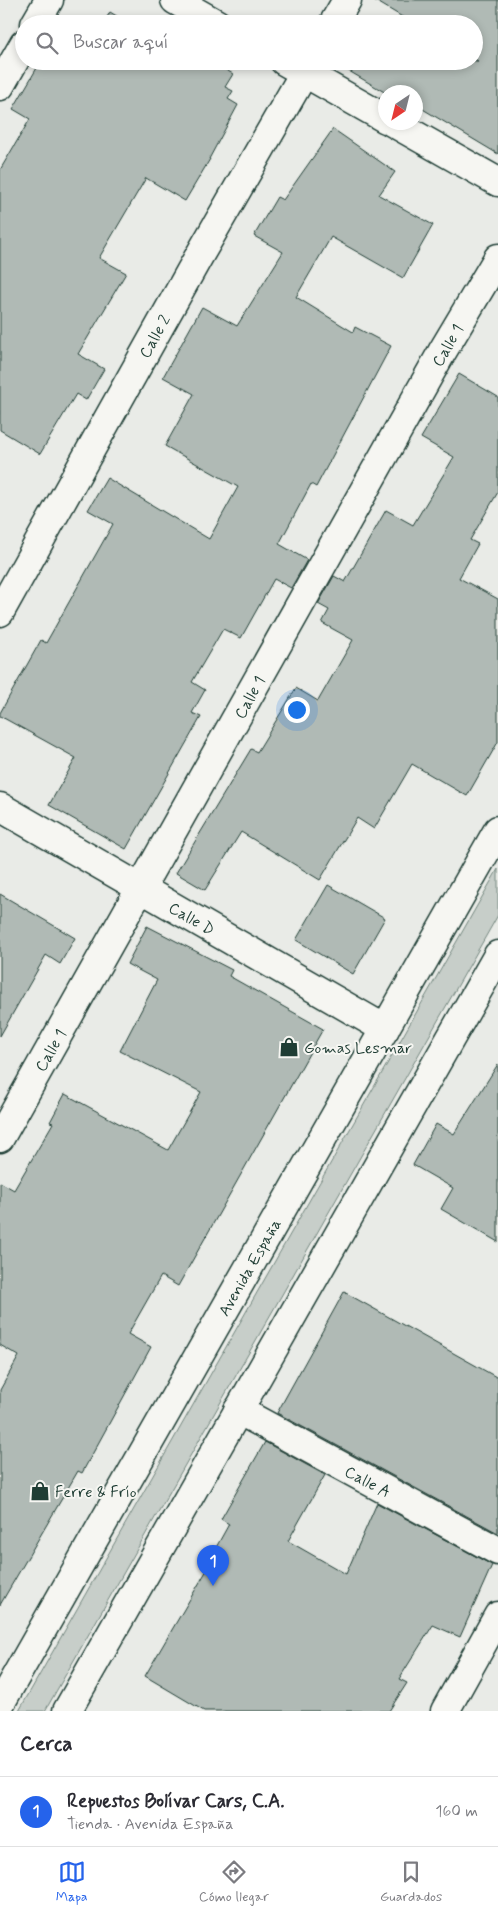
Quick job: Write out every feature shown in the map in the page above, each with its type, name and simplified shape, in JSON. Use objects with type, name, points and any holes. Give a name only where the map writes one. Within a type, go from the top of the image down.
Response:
[{"type":"street","points":[[40,15],[49,0]]},
{"type":"street","points":[[175,0],[201,15]]},
{"type":"street","points":[[338,15],[347,0]]},
{"type":"street","points":[[0,86],[15,60]]},
{"type":"street","name":"Calle 2","points":[[0,612],[199,256],[297,70]]},
{"type":"street","points":[[308,70],[378,114]]},
{"type":"street","points":[[406,130],[498,182]]},
{"type":"street","name":"Calle 1","points":[[0,1138],[442,352],[498,258]]},
{"type":"street","name":"Calle D","points":[[0,807],[385,1029]]},
{"type":"street","name":"Avenida España","points":[[0,1704],[498,830]]},
{"type":"street","points":[[68,1711],[498,955]]},
{"type":"street","name":"Calle A","points":[[238,1410],[498,1551]]},
{"type":"street","points":[[444,1711],[498,1616]]},
{"type":"shaded area","points":[[498,869],[498,915],[45,1711],[19,1711]]},
{"type":"building","points":[[374,0],[498,0],[498,154],[423,109],[423,85],[378,85],[378,88],[347,70],[483,70],[483,15],[399,15]]},
{"type":"building","points":[[36,70],[226,70],[233,74],[225,87],[233,91],[228,99],[238,105],[210,159],[185,201],[146,178],[99,258],[126,273],[78,354],[104,369],[86,400],[76,394],[40,454],[0,430],[0,170],[30,119],[13,109]]},
{"type":"building","points":[[333,129],[395,172],[379,195],[433,225],[403,278],[331,237],[296,297],[353,332],[355,327],[391,346],[316,487],[311,484],[279,544],[307,560],[291,588],[274,579],[241,638],[223,629],[192,682],[205,690],[192,713],[201,717],[126,849],[49,805],[76,758],[0,716],[0,713],[41,640],[46,643],[113,524],[88,510],[107,478],[209,539],[238,487],[165,446],[194,394],[163,377],[202,307],[237,326],[283,252],[254,236],[277,197],[283,200]]},
{"type":"building","points":[[459,374],[498,397],[498,492],[470,540],[478,544],[459,578],[498,599],[498,742],[467,796],[412,764],[374,829],[357,818],[320,880],[241,832],[205,890],[176,873],[251,749],[257,752],[296,688],[318,701],[353,640],[322,623],[329,610],[318,604],[334,576],[345,582],[386,510],[413,525],[454,457],[421,438]]},
{"type":"building","points":[[328,885],[385,918],[353,974],[296,940]]},
{"type":"building","points":[[0,894],[75,938],[60,964],[46,955],[0,1036]]},
{"type":"building","points":[[147,926],[232,970],[229,976],[323,1029],[178,1286],[161,1276],[128,1334],[151,1347],[82,1473],[78,1471],[0,1605],[0,1390],[19,1356],[0,1345],[0,1182],[14,1190],[53,1123],[50,1122],[65,1094],[168,1150],[201,1092],[120,1051],[157,980],[127,964]]},
{"type":"building","points":[[498,1064],[498,1242],[441,1209],[453,1188],[413,1165],[436,1124],[454,1134]]},
{"type":"building","points":[[344,1292],[498,1378],[498,1533],[277,1413]]},
{"type":"building","points":[[265,1442],[325,1475],[288,1541],[346,1574],[377,1503],[492,1565],[460,1637],[433,1625],[399,1679],[407,1683],[389,1711],[204,1711],[145,1676],[211,1563],[208,1562],[229,1524],[221,1519]]},
{"type":"place","name":"Gomas Lesmar","points":[[289,1047]]},
{"type":"place","name":"Ferre & Frío","points":[[40,1491]]},
{"type":"place","name":"Repuestos Bolívar Cars, C.A.","points":[[213,1586]]}]
